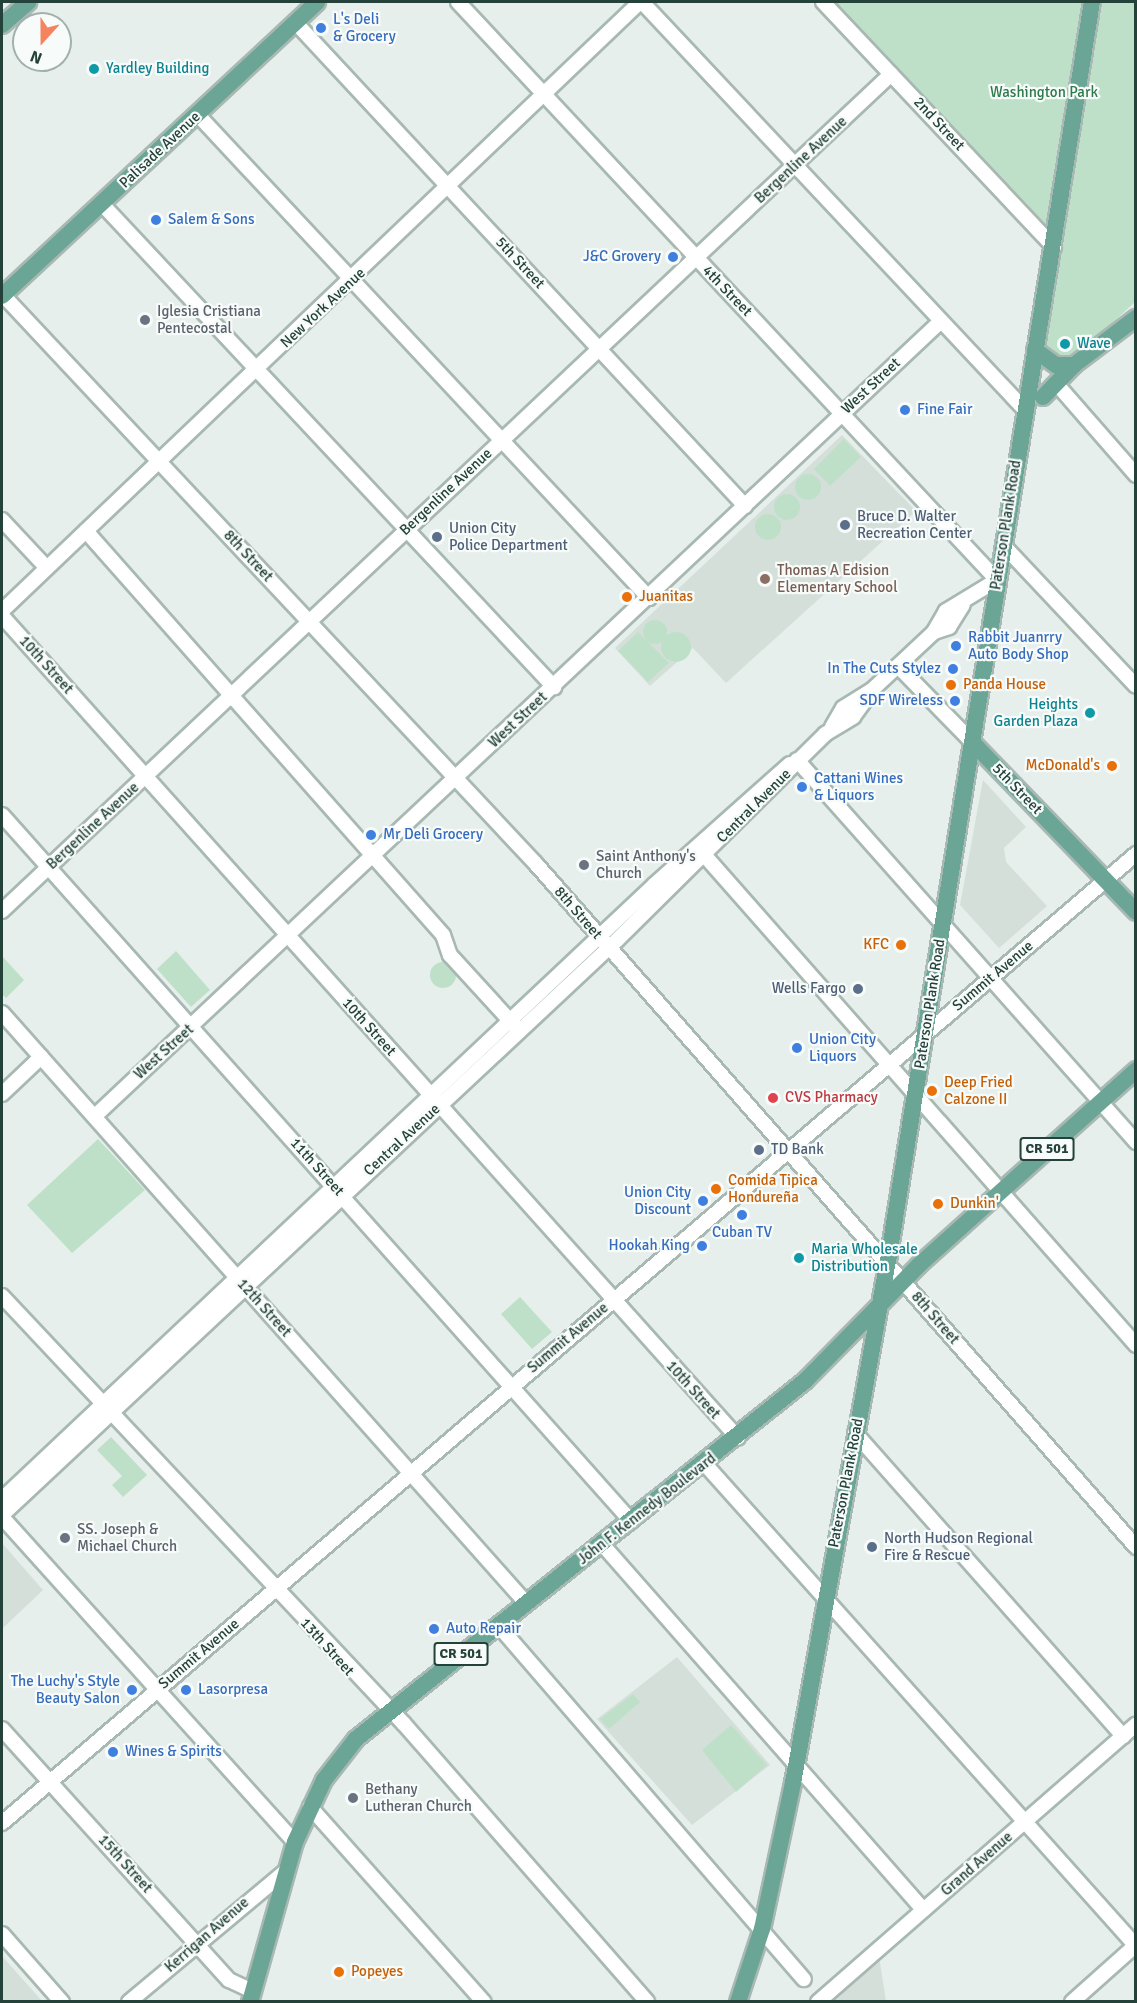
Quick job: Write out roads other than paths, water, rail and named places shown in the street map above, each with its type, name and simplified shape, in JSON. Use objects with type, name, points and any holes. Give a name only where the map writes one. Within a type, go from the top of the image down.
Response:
[{"type":"main road","points":[[2,25],[28,2]]},
{"type":"main road","name":"Palisade Avenue","points":[[2,296],[317,2]]},
{"type":"main road","name":"Paterson Plank Road","points":[[738,2001],[762,1929],[796,1765],[887,1265],[974,744],[1024,409],[1054,247],[1092,2]]},
{"type":"main road","points":[[1024,409],[1061,389],[1096,352],[1136,318]]},
{"type":"main road","points":[[1035,350],[1048,362],[1074,365]]},
{"type":"main road","points":[[1043,397],[1074,365],[1096,352]]},
{"type":"main road","name":"5th Street","points":[[974,744],[1136,912]]},
{"type":"main road","name":"John F. Kennedy Boulevard","points":[[251,1996],[295,1842],[310,1807],[344,1754],[389,1710],[738,1438],[805,1381],[902,1281],[1000,1190],[1136,1070]]},
{"type":"street","name":"4th Street","points":[[458,2],[696,259],[843,412],[997,580]]},
{"type":"street","name":"New York Avenue","points":[[2,611],[46,567],[354,279],[543,92],[641,2]]},
{"type":"street","points":[[641,2],[1024,409]]},
{"type":"street","name":"2nd Street","points":[[824,2],[1054,247]]},
{"type":"street","name":"5th Street","points":[[295,22],[746,506]]},
{"type":"street","name":"Bergenline Avenue","points":[[2,911],[405,529],[503,440],[891,74]]},
{"type":"street","points":[[198,115],[354,279],[649,597]]},
{"type":"street","points":[[102,204],[554,687]]},
{"type":"street","name":"8th Street","points":[[2,296],[160,462],[604,942],[1136,1547]]},
{"type":"street","name":"West Street","points":[[95,1116],[940,322]]},
{"type":"street","points":[[1061,389],[1136,475]]},
{"type":"street","points":[[2,520],[46,567]]},
{"type":"street","points":[[86,531],[233,694],[373,856],[514,1025]]},
{"type":"street","points":[[1004,546],[1136,686]]},
{"type":"street","name":"Central Avenue","points":[[2,1499],[106,1409],[435,1101],[701,850],[773,776],[797,760],[832,727],[843,708],[873,689],[898,666],[934,632],[946,611],[963,605],[997,580]]},
{"type":"street","name":"10th Street","points":[[2,616],[738,1438]]},
{"type":"street","name":"5th Street","points":[[898,666],[974,744]]},
{"type":"street","points":[[797,760],[1136,1142]]},
{"type":"street","name":"11th Street","points":[[2,814],[631,1521]]},
{"type":"street","points":[[701,850],[1136,1345]]},
{"type":"street","name":"Summit Avenue","points":[[2,1823],[1136,854]]},
{"type":"street","name":"12th Street","points":[[2,1013],[526,1603]]},
{"type":"street","points":[[2,1094],[41,1057]]},
{"type":"street","name":"13th Street","points":[[2,1296],[389,1710],[647,2001]]},
{"type":"street","name":"Central Avenue","points":[[2,1516],[106,1409]]},
{"type":"street","points":[[855,1433],[1123,1736]]},
{"type":"street","points":[[704,1463],[1023,1824],[1135,1946],[1072,2001]]},
{"type":"street","points":[[2,1516],[295,1842]]},
{"type":"street","points":[[602,1544],[924,1910]]},
{"type":"street","points":[[498,1625],[804,1979]]},
{"type":"street","name":"Grand Avenue","points":[[818,2001],[1136,1725]]},
{"type":"street","name":"15th Street","points":[[2,1729],[229,1980],[251,1996]]},
{"type":"street","points":[[310,1807],[484,2001]]},
{"type":"street","name":"Kerrigan Avenue","points":[[129,2001],[287,1870]]},
{"type":"street","points":[[2,1934],[62,2001]]},
{"type":"place","name":"L's Deli & Grocery","points":[[321,28]]},
{"type":"place","name":"Yardley Building","points":[[94,69]]},
{"type":"place","name":"Salem & Sons","points":[[156,220]]},
{"type":"place","name":"J&C Grovery","points":[[673,257]]},
{"type":"place","name":"Iglesia Cristiana Pentecostal","points":[[145,320]]},
{"type":"place","name":"Wave","points":[[1065,344]]},
{"type":"place","name":"Fine Fair","points":[[905,410]]},
{"type":"place","name":"Bruce D. Walter Recreation Center","points":[[845,525]]},
{"type":"place","name":"Union City Police Department","points":[[437,537]]},
{"type":"place","name":"Thomas A Edision Elementary School","points":[[765,579]]},
{"type":"place","name":"Juanitas","points":[[627,597]]},
{"type":"place","name":"Rabbit Juanrry Auto Body Shop","points":[[956,646]]},
{"type":"place","name":"In The Cuts Stylez","points":[[953,669]]},
{"type":"place","name":"Panda House","points":[[951,685]]},
{"type":"place","name":"SDF Wireless","points":[[955,701]]},
{"type":"place","name":"Heights Garden Plaza","points":[[1090,713]]},
{"type":"place","name":"McDonald's","points":[[1112,766]]},
{"type":"place","name":"Cattani Wines & Liquors","points":[[802,787]]},
{"type":"place","name":"Mr Deli Grocery","points":[[371,835]]},
{"type":"place","name":"Saint Anthony's Church","points":[[584,865]]},
{"type":"place","name":"KFC","points":[[901,945]]},
{"type":"place","name":"Wells Fargo","points":[[858,989]]},
{"type":"place","name":"Union City Liquors","points":[[797,1048]]},
{"type":"place","name":"Deep Fried Calzone II","points":[[932,1091]]},
{"type":"place","name":"CVS Pharmacy","points":[[773,1098]]},
{"type":"place","name":"TD Bank","points":[[759,1150]]},
{"type":"place","name":"Comida Tipica Hondureña","points":[[716,1189]]},
{"type":"place","name":"Union City Discount","points":[[703,1201]]},
{"type":"place","name":"Dunkin'","points":[[938,1204]]},
{"type":"place","name":"Cuban TV","points":[[742,1215]]},
{"type":"place","name":"Hookah King","points":[[702,1246]]},
{"type":"place","name":"Maria Wholesale Distribution","points":[[799,1258]]},
{"type":"place","name":"SS. Joseph & Michael Church","points":[[65,1538]]},
{"type":"place","name":"North Hudson Regional Fire & Rescue","points":[[872,1547]]},
{"type":"place","name":"Auto Repair","points":[[434,1629]]},
{"type":"place","name":"The Luchy's Style Beauty Salon","points":[[132,1690]]},
{"type":"place","name":"Lasorpresa","points":[[186,1690]]},
{"type":"place","name":"Wines & Spirits","points":[[113,1752]]},
{"type":"place","name":"Bethany Lutheran Church","points":[[353,1798]]},
{"type":"place","name":"Popeyes","points":[[339,1972]]},
{"type":"park label","name":"Washington Park","points":[[1044,93]]}]
